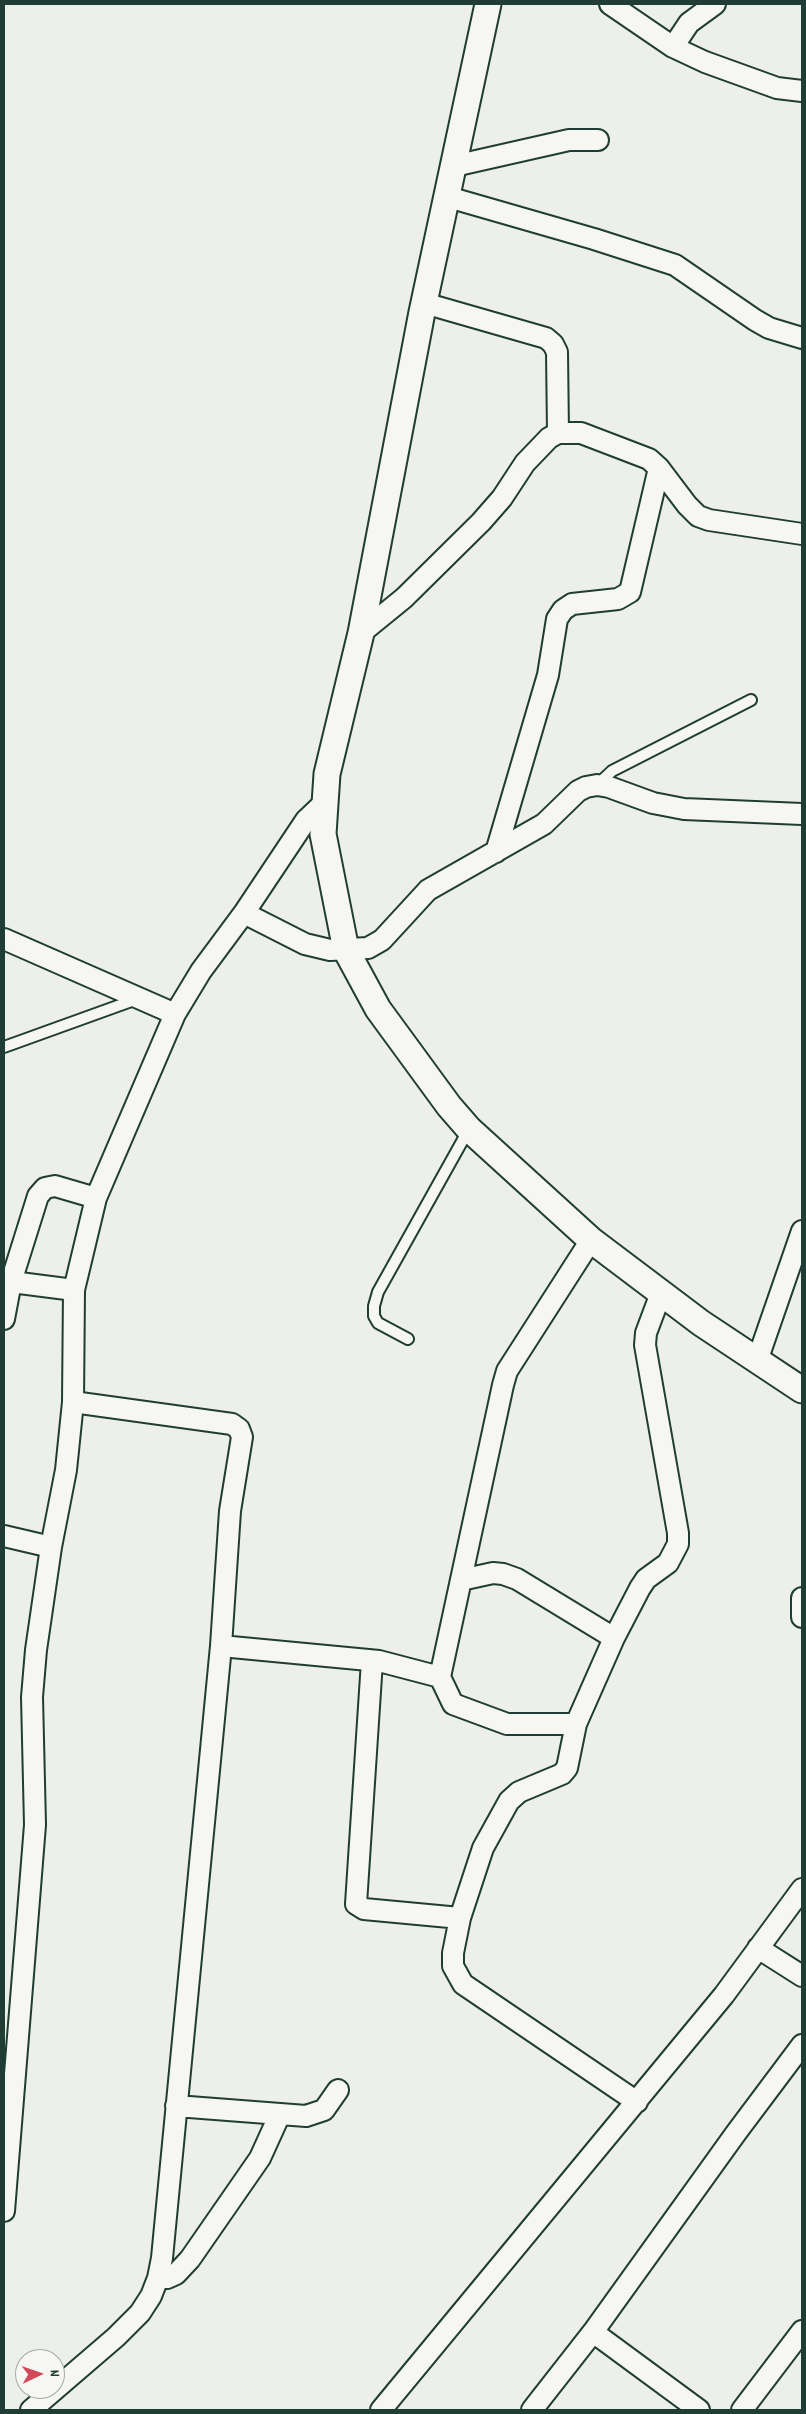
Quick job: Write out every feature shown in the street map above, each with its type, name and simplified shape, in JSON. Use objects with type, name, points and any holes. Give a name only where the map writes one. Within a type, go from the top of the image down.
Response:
[{"type":"street","points":[[488,4],[424,303],[361,633],[327,774],[324,803],[324,834],[346,950],[378,1009],[449,1106],[469,1129],[591,1240],[701,1323],[802,1390]]},
{"type":"street","points":[[610,4],[673,47],[705,62],[777,88],[802,91]]},
{"type":"street","points":[[673,47],[689,23],[715,4]]},
{"type":"street","points":[[454,166],[569,140],[598,140]]},
{"type":"street","points":[[448,197],[594,239],[675,265],[755,320],[769,328],[802,338]]},
{"type":"street","points":[[424,303],[546,338],[556,352],[558,433]]},
{"type":"street","points":[[361,633],[404,598],[481,522],[502,498],[525,463],[549,438],[558,433],[581,433],[649,460],[659,468],[686,505],[698,516],[709,520],[802,534]]},
{"type":"street","points":[[496,852],[548,675],[558,619],[563,610],[572,604],[618,599],[630,592],[659,468]]},
{"type":"street","points":[[244,913],[306,944],[330,950],[368,948],[382,940],[428,890],[544,824],[578,791],[597,785],[609,787],[654,803],[684,809],[802,814]]},
{"type":"street","points":[[4,2211],[13,1990],[35,1825],[32,1697],[36,1650],[51,1547],[66,1470],[73,1402],[74,1290],[96,1198],[175,1014],[201,971],[244,913],[306,820],[324,803]]},
{"type":"street","points":[[4,939],[175,1014]]},
{"type":"street","points":[[4,1319],[7,1281],[38,1196],[45,1188],[55,1186],[96,1198]]},
{"type":"street","points":[[757,1360],[802,1231]]},
{"type":"street","points":[[576,1724],[507,1724],[453,1704],[440,1678],[508,1371],[591,1240]]},
{"type":"street","points":[[7,1281],[74,1290]]},
{"type":"street","points":[[637,2102],[463,1984],[453,1966],[453,1954],[460,1918],[484,1848],[509,1801],[518,1792],[529,1786],[562,1774],[569,1760],[576,1724],[614,1638],[646,1579],[668,1563],[678,1544],[678,1533],[645,1344],[646,1333],[661,1293]]},
{"type":"street","points":[[31,2410],[116,2337],[140,2313],[151,2296],[158,2278],[162,2258],[222,1646],[230,1511],[242,1437],[240,1429],[232,1424],[73,1402]]},
{"type":"street","points":[[4,1536],[51,1547]]},
{"type":"street","points":[[461,1580],[493,1574],[503,1574],[517,1579],[614,1638]]},
{"type":"street","points":[[802,1598],[802,1616]]},
{"type":"street","points":[[222,1646],[372,1660],[440,1678]]},
{"type":"street","points":[[372,1660],[356,1904],[364,1908],[460,1918]]},
{"type":"street","points":[[381,2410],[724,1995],[802,1889]]},
{"type":"street","points":[[758,1948],[802,1976]]},
{"type":"street","points":[[532,2410],[593,2332],[736,2133],[802,2045]]},
{"type":"street","points":[[176,2106],[306,2116],[317,2114],[330,2103],[338,2090]]},
{"type":"street","points":[[158,2278],[167,2278],[176,2274],[190,2259],[260,2158],[280,2114]]},
{"type":"street","points":[[742,2410],[802,2331]]},
{"type":"street","points":[[593,2332],[699,2410]]},
{"type":"lane","points":[[597,785],[612,771],[751,700]]},
{"type":"lane","points":[[4,1047],[138,998]]},
{"type":"lane","points":[[408,1339],[378,1323],[374,1316],[374,1306],[378,1292],[469,1129]]}]
